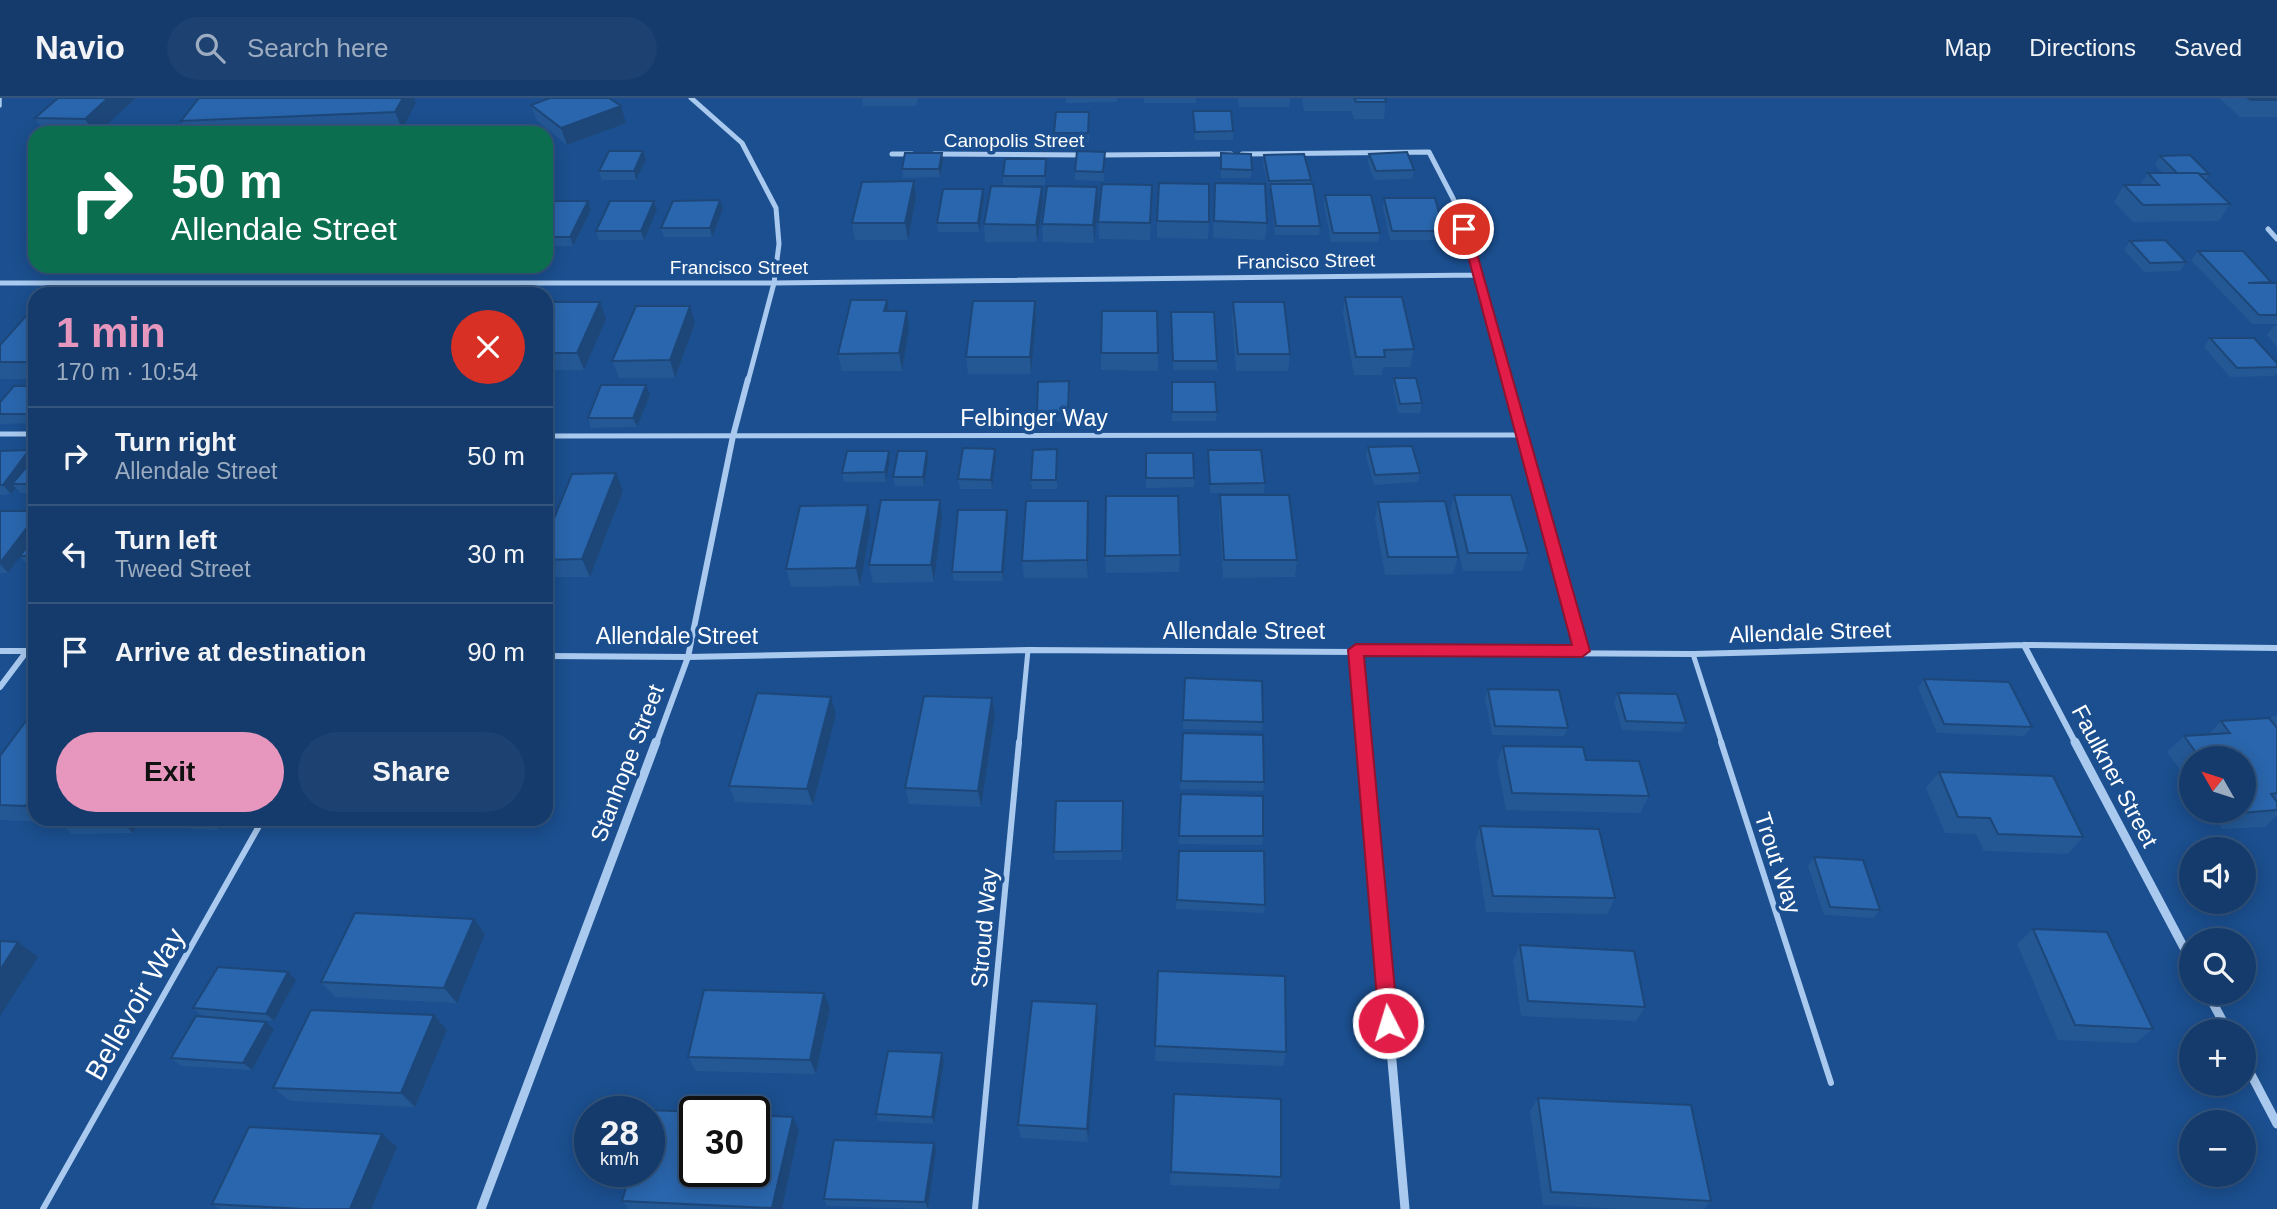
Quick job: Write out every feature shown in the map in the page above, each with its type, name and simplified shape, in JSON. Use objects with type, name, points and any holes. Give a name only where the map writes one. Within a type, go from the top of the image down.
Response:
[{"type":"street","name":"Stanhope Street","points":[[481,1209],[688,657],[733,436],[774,283],[779,244],[776,208],[742,143],[691,98]]},
{"type":"street","name":"Canopolis Street","points":[[933,154],[1429,152],[1457,206],[1478,275]]},
{"type":"street","name":"Canopolis Street","points":[[892,154],[919,154]]},
{"type":"street","points":[[2277,229],[2268,229],[2277,239]]},
{"type":"street","name":"Francisco Street","points":[[0,283],[774,283],[1478,275]]},
{"type":"street","points":[[1478,275],[1582,651]]},
{"type":"street","name":"Allendale Street","points":[[553,656],[688,657],[1028,650],[1582,651],[1693,654],[2024,645],[2277,648]]},
{"type":"street","name":"Faulkner Street","points":[[2024,645],[2179,938]]},
{"type":"street","points":[[1356,650],[1405,1209]]},
{"type":"street","points":[[0,651],[28,651]]},
{"type":"street","points":[[0,687],[28,654]]},
{"type":"street","points":[[2256,1084],[2277,1124]]},
{"type":"lane","points":[[0,106],[1,98]]},
{"type":"lane","points":[[0,434],[28,434]]},
{"type":"lane","name":"Felbinger Way","points":[[553,436],[1521,435]]},
{"type":"lane","name":"Stroud Way","points":[[975,1209],[1028,650]]},
{"type":"lane","name":"Trout Way","points":[[1693,654],[1831,1083]]},
{"type":"lane","name":"Bellevoir Way","points":[[43,1209],[259,826]]},
{"type":"building","points":[[58,98],[108,98],[85,119],[35,118]]},
{"type":"building","points":[[199,98],[403,98],[395,112],[181,121]]},
{"type":"building","points":[[550,98],[609,98],[621,106],[561,128],[531,105]]},
{"type":"building","points":[[1354,98],[1385,98],[1386,102],[1356,102]]},
{"type":"building","points":[[2248,98],[2277,98],[2277,100],[2251,100]]},
{"type":"building","points":[[1193,111],[1231,111],[1233,131],[1195,132]]},
{"type":"building","points":[[1056,112],[1089,112],[1088,133],[1054,133]]},
{"type":"building","points":[[609,151],[643,151],[634,171],[599,171]]},
{"type":"building","points":[[1077,151],[1105,152],[1103,172],[1075,171]]},
{"type":"building","points":[[1407,152],[1414,170],[1376,171],[1369,154]]},
{"type":"building","points":[[905,153],[942,153],[939,169],[902,169]]},
{"type":"building","points":[[1221,153],[1251,154],[1252,170],[1221,169]]},
{"type":"building","points":[[1304,154],[1311,180],[1269,181],[1264,155]]},
{"type":"building","points":[[2190,155],[2209,174],[2177,173],[2160,156]]},
{"type":"building","points":[[1005,159],[1046,159],[1045,176],[1003,176]]},
{"type":"building","points":[[2148,173],[2198,173],[2230,204],[2143,205],[2124,185],[2159,185]]},
{"type":"building","points":[[914,181],[905,223],[852,223],[862,182]]},
{"type":"building","points":[[1159,183],[1209,184],[1209,222],[1157,221]]},
{"type":"building","points":[[1215,183],[1265,184],[1267,223],[1214,221]]},
{"type":"building","points":[[1102,184],[1152,185],[1150,223],[1098,222]]},
{"type":"building","points":[[1270,184],[1313,184],[1320,226],[1276,226]]},
{"type":"building","points":[[991,186],[1042,187],[1036,225],[984,224]]},
{"type":"building","points":[[1047,186],[1097,187],[1093,225],[1042,224]]},
{"type":"building","points":[[943,189],[983,189],[978,223],[937,223]]},
{"type":"building","points":[[1325,195],[1371,195],[1380,233],[1333,233]]},
{"type":"building","points":[[1384,198],[1435,198],[1444,231],[1392,231]]},
{"type":"building","points":[[720,200],[710,228],[661,228],[673,201]]},
{"type":"building","points":[[553,201],[588,201],[570,237],[553,237]]},
{"type":"building","points":[[610,201],[654,201],[641,231],[596,231]]},
{"type":"building","points":[[2165,240],[2186,262],[2150,263],[2130,241]]},
{"type":"building","points":[[2198,251],[2243,251],[2271,282],[2248,283],[2277,284],[2277,315],[2259,315]]},
{"type":"building","points":[[1345,297],[1402,297],[1414,349],[1384,350],[1385,357],[1356,357]]},
{"type":"building","points":[[851,300],[887,300],[884,311],[907,311],[899,353],[838,354]]},
{"type":"building","points":[[973,301],[1035,301],[1030,357],[966,357]]},
{"type":"building","points":[[553,302],[600,302],[577,353],[553,353]]},
{"type":"building","points":[[1233,302],[1284,302],[1290,354],[1238,354]]},
{"type":"building","points":[[636,306],[690,306],[670,360],[612,361]]},
{"type":"building","points":[[1102,311],[1157,311],[1158,353],[1101,353]]},
{"type":"building","points":[[1171,312],[1214,312],[1217,361],[1173,361]]},
{"type":"building","points":[[28,314],[28,362],[0,362],[0,345]]},
{"type":"building","points":[[2210,338],[2254,338],[2277,363],[2277,367],[2237,368]]},
{"type":"building","points":[[1394,378],[1416,378],[1422,403],[1400,404]]},
{"type":"building","points":[[1069,381],[1068,413],[1037,413],[1038,382]]},
{"type":"building","points":[[1172,382],[1215,382],[1217,412],[1172,412]]},
{"type":"building","points":[[601,385],[646,385],[633,418],[588,418]]},
{"type":"building","points":[[14,386],[28,386],[28,414],[0,414],[0,402]]},
{"type":"building","points":[[1412,446],[1420,473],[1375,475],[1368,447]]},
{"type":"building","points":[[963,448],[995,449],[991,480],[958,479]]},
{"type":"building","points":[[1057,449],[1056,480],[1031,480],[1033,450]]},
{"type":"building","points":[[28,450],[3,485],[0,485],[0,451]]},
{"type":"building","points":[[1208,450],[1261,450],[1265,483],[1210,484]]},
{"type":"building","points":[[847,451],[889,451],[885,472],[842,473]]},
{"type":"building","points":[[898,451],[927,451],[923,477],[893,477]]},
{"type":"building","points":[[1146,453],[1193,453],[1194,478],[1146,478]]},
{"type":"building","points":[[28,465],[28,484],[12,484]]},
{"type":"building","points":[[616,473],[582,559],[553,560],[553,521],[572,474]]},
{"type":"building","points":[[1220,495],[1289,495],[1297,560],[1224,560]]},
{"type":"building","points":[[1454,495],[1511,495],[1528,553],[1468,553]]},
{"type":"building","points":[[1106,496],[1178,496],[1180,555],[1105,556]]},
{"type":"building","points":[[881,500],[940,500],[931,565],[869,565]]},
{"type":"building","points":[[1026,501],[1088,501],[1087,560],[1022,561]]},
{"type":"building","points":[[1445,501],[1458,557],[1388,557],[1378,502]]},
{"type":"building","points":[[868,505],[856,568],[786,569],[800,506]]},
{"type":"building","points":[[958,510],[1007,510],[1002,572],[952,572]]},
{"type":"building","points":[[0,511],[28,511],[28,526],[0,563]]},
{"type":"building","points":[[28,546],[28,556],[20,556]]},
{"type":"building","points":[[1185,678],[1262,681],[1263,722],[1183,720]]},
{"type":"building","points":[[1924,679],[2009,682],[2032,727],[1944,724]]},
{"type":"building","points":[[1488,689],[1559,690],[1568,728],[1495,726]]},
{"type":"building","points":[[757,693],[831,697],[807,789],[729,786]]},
{"type":"building","points":[[1618,693],[1677,694],[1686,723],[1626,721]]},
{"type":"building","points":[[924,696],[992,698],[978,791],[905,788]]},
{"type":"building","points":[[28,718],[28,802],[25,806],[0,805],[0,756]]},
{"type":"building","points":[[2269,718],[2277,728],[2277,793],[2271,794],[2277,802],[2277,810],[2256,812],[2256,746],[2191,746],[2184,736],[2230,733],[2221,721]]},
{"type":"building","points":[[1183,733],[1263,735],[1264,782],[1181,781]]},
{"type":"building","points":[[1503,746],[1583,747],[1586,760],[1639,761],[1649,796],[1512,793]]},
{"type":"building","points":[[1939,772],[2053,776],[2083,837],[1998,834],[1990,818],[1958,817]]},
{"type":"building","points":[[1181,794],[1263,796],[1263,836],[1179,836]]},
{"type":"building","points":[[1056,801],[1123,801],[1122,851],[1054,852]]},
{"type":"building","points":[[1480,826],[1599,829],[1615,898],[1493,896]]},
{"type":"building","points":[[1179,851],[1264,851],[1265,905],[1177,900]]},
{"type":"building","points":[[1814,857],[1863,860],[1880,910],[1830,907]]},
{"type":"building","points":[[355,913],[474,919],[444,988],[321,982]]},
{"type":"building","points":[[2033,929],[2107,932],[2153,1029],[2075,1025]]},
{"type":"building","points":[[0,941],[18,942],[0,970]]},
{"type":"building","points":[[1520,945],[1634,951],[1645,1007],[1528,1001]]},
{"type":"building","points":[[218,967],[288,972],[266,1014],[193,1008]]},
{"type":"building","points":[[1158,971],[1285,976],[1286,1052],[1155,1046]]},
{"type":"building","points":[[704,990],[824,993],[810,1060],[688,1057]]},
{"type":"building","points":[[1032,1001],[1097,1004],[1087,1129],[1018,1125]]},
{"type":"building","points":[[311,1010],[434,1015],[401,1093],[273,1088]]},
{"type":"building","points":[[196,1016],[266,1022],[243,1063],[171,1058]]},
{"type":"building","points":[[888,1051],[942,1053],[932,1117],[876,1114]]},
{"type":"building","points":[[1174,1094],[1281,1099],[1281,1177],[1171,1172]]},
{"type":"building","points":[[1538,1098],[1691,1105],[1711,1201],[1551,1192]]},
{"type":"building","points":[[665,1111],[679,1111],[679,1187],[770,1187],[770,1116],[793,1117],[772,1208],[622,1201],[626,1187],[665,1187]]},
{"type":"building","points":[[249,1127],[382,1134],[350,1209],[212,1204]]},
{"type":"building","points":[[834,1140],[934,1143],[925,1202],[824,1199]]},
{"type":"route","points":[[1388,1023],[1356,650],[1582,651],[1464,229]]}]
